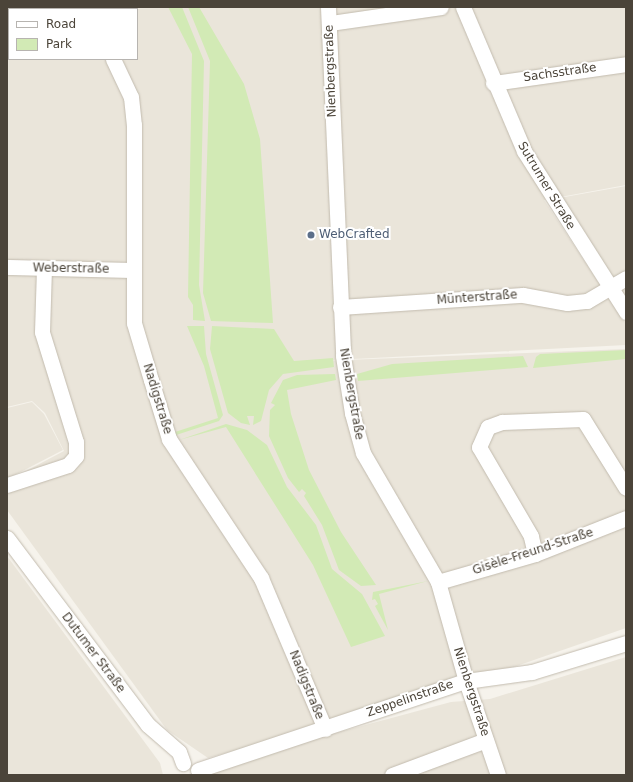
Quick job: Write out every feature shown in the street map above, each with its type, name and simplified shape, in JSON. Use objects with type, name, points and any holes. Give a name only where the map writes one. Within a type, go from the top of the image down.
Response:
[{"type":"street","name":"Nienbergstraße","points":[[328,7],[330,23],[342,356],[363,453],[438,582],[466,681],[498,775]]},
{"type":"street","points":[[330,23],[441,7]]},
{"type":"street","name":"Sutrumer Straße","points":[[463,7],[493,83],[524,151],[610,290],[626,312]]},
{"type":"street","name":"Nadigstraße","points":[[113,60],[131,97],[134,125],[134,322],[169,439],[261,578],[325,729]]},
{"type":"street","name":"Sachsstraße","points":[[493,83],[626,64]]},
{"type":"street","name":"Weberstraße","points":[[7,267],[134,270]]},
{"type":"street","points":[[7,485],[68,465],[76,456],[76,442],[42,332],[44,268]]},
{"type":"street","name":"Münterstraße","points":[[340,307],[523,295],[566,303],[587,301],[610,290],[626,278]]},
{"type":"street","points":[[535,554],[530,536],[479,447],[488,427],[502,422],[583,419],[626,488]]},
{"type":"street","name":"Gisèle-Freund-Straße","points":[[438,582],[535,554],[626,518]]},
{"type":"street","name":"Dutumer Straße","points":[[7,538],[148,725],[180,752],[180,769]]},
{"type":"street","name":"Zeppelinstraße","points":[[198,772],[466,681],[532,672],[626,644]]},
{"type":"street","points":[[392,775],[486,740]]},
{"type":"street","points":[[180,769],[192,763],[198,772]]},
{"type":"shaded area","points":[[7,7],[626,7],[626,185],[544,200],[626,324],[626,345],[295,362],[626,349],[626,628],[456,687],[208,758],[167,730],[7,510],[7,481],[64,451],[45,413],[32,401],[7,407]]},
{"type":"shaded area","points":[[626,186],[626,303],[559,198]]},
{"type":"shaded area","points":[[32,402],[44,414],[63,450],[7,479],[7,408]]},
{"type":"shaded area","points":[[7,556],[160,763],[163,775],[7,775]]},
{"type":"shaded area","points":[[626,657],[626,775],[213,775],[213,770],[291,745],[451,702],[490,699]]},
{"type":"green space","points":[[168,7],[182,7],[204,61],[199,285],[205,321],[193,320],[193,305],[188,297],[192,54]]},
{"type":"green space","points":[[188,7],[199,7],[244,84],[260,139],[273,323],[211,321],[203,293],[210,61]]},
{"type":"green space","points":[[187,326],[204,326],[206,354],[223,415],[219,421],[173,436],[175,432],[218,418],[204,366]]},
{"type":"green space","points":[[212,326],[274,329],[294,361],[333,358],[334,367],[283,374],[269,390],[261,421],[253,425],[254,416],[247,416],[250,425],[241,423],[228,413],[210,349]]},
{"type":"green space","points":[[626,350],[626,359],[533,368],[536,357],[540,354]]},
{"type":"green space","points":[[523,356],[528,367],[358,381],[357,374],[392,364]]},
{"type":"green space","points":[[335,374],[336,380],[287,390],[291,414],[309,470],[341,532],[376,585],[361,586],[339,570],[322,525],[304,496],[306,493],[302,489],[299,492],[288,478],[269,436],[270,410],[275,405],[271,403],[283,380],[297,375]]},
{"type":"green space","points":[[226,424],[247,430],[267,445],[287,487],[316,525],[332,569],[362,594],[385,636],[351,647],[313,565],[226,427],[179,440]]},
{"type":"green space","points":[[428,581],[379,594],[388,630],[375,606],[378,604],[375,599],[372,600],[373,592]]},
{"type":"place","name":"WebCrafted","points":[[311,235]]}]
